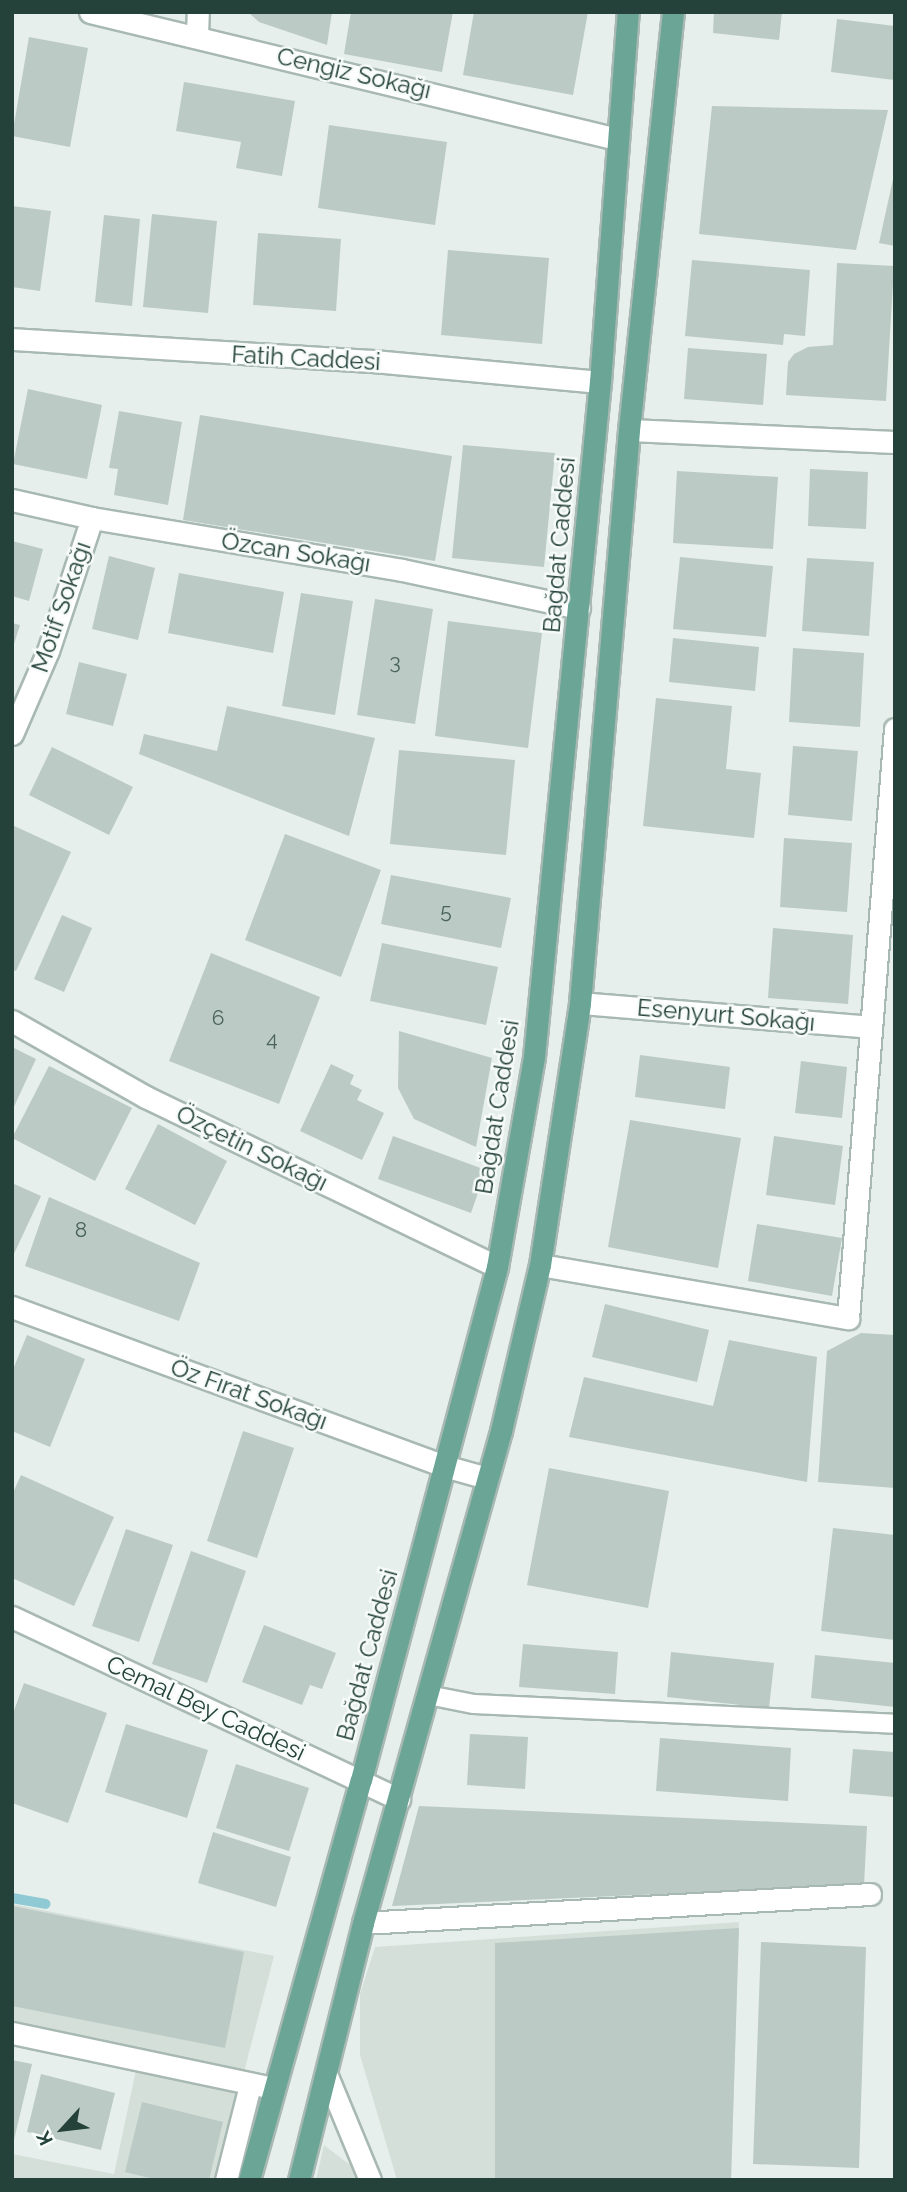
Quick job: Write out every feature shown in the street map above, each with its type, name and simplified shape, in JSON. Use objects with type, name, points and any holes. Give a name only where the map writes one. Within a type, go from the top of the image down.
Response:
[{"type":"main road","name":"Bağdat Caddesi","points":[[249,2180],[361,1780],[497,1267],[534,1057],[600,382],[628,12]]},
{"type":"main road","points":[[299,2180],[363,1923],[487,1478],[540,1265],[580,1003],[629,430],[673,12]]},
{"type":"street","name":"Cengiz Sokağı","points":[[90,12],[197,35],[617,139]]},
{"type":"street","points":[[197,35],[198,12]]},
{"type":"street","name":"Fatih Caddesi","points":[[12,339],[373,361],[600,382]]},
{"type":"street","points":[[629,430],[895,442]]},
{"type":"street","name":"Özcan Sokağı","points":[[12,500],[92,519],[402,570],[579,608]]},
{"type":"street","name":"Motif Sokağı","points":[[12,734],[48,651],[92,519]]},
{"type":"street","points":[[540,1265],[848,1318],[895,729]]},
{"type":"street","name":"Esenyurt Sokağı","points":[[580,1003],[871,1027]]},
{"type":"street","name":"Özçetin Sokağı","points":[[12,1021],[146,1097],[497,1267]]},
{"type":"street","name":"Öz Fırat Sokağı","points":[[12,1307],[444,1466],[487,1478]]},
{"type":"street","name":"Cemal Bey Caddesi","points":[[12,1617],[399,1799]]},
{"type":"street","points":[[363,1923],[870,1894]]},
{"type":"street","points":[[12,2033],[273,2088]]},
{"type":"street","points":[[327,2076],[370,2180]]},
{"type":"street","points":[[226,2180],[250,2085]]},
{"type":"lane","points":[[428,1695],[474,1704],[895,1724]]},
{"type":"shaded area","points":[[12,1904],[274,1956],[216,2180],[12,2180],[12,2154],[114,2174],[139,2056],[12,2027]]},
{"type":"shaded area","points":[[739,1922],[731,2180],[397,2180],[360,2055],[360,1994],[375,1947]]},
{"type":"shaded area","points":[[324,2145],[350,2165],[356,2180],[316,2180]]},
{"type":"building","points":[[248,12],[332,12],[327,45],[259,22]]},
{"type":"building","points":[[351,12],[453,12],[442,72],[344,54]]},
{"type":"building","points":[[474,12],[588,12],[573,95],[463,75]]},
{"type":"building","points":[[714,12],[782,12],[779,40],[713,33]]},
{"type":"building","points":[[837,19],[895,26],[894,80],[831,72]]},
{"type":"building","points":[[29,37],[88,48],[70,147],[12,136]]},
{"type":"building","points":[[184,82],[295,101],[282,176],[236,168],[241,142],[176,131]]},
{"type":"building","points":[[712,106],[888,110],[856,250],[699,234]]},
{"type":"building","points":[[329,125],[447,142],[435,225],[318,208]]},
{"type":"building","points":[[895,170],[895,246],[879,243]]},
{"type":"building","points":[[12,206],[51,211],[40,291],[12,287]]},
{"type":"building","points":[[152,214],[217,221],[208,313],[143,307]]},
{"type":"building","points":[[104,215],[140,219],[132,306],[95,302]]},
{"type":"building","points":[[258,233],[341,239],[336,311],[253,305]]},
{"type":"building","points":[[448,250],[549,258],[542,344],[441,335]]},
{"type":"building","points":[[692,260],[810,270],[805,336],[784,334],[783,345],[685,336]]},
{"type":"building","points":[[837,263],[894,266],[886,401],[786,395],[788,362],[794,354],[808,347],[833,345]]},
{"type":"building","points":[[688,348],[767,354],[763,405],[684,399]]},
{"type":"building","points":[[28,389],[102,405],[87,479],[13,464]]},
{"type":"building","points":[[119,411],[182,422],[168,505],[114,495],[118,469],[109,468]]},
{"type":"building","points":[[200,415],[452,456],[435,561],[183,520]]},
{"type":"building","points":[[463,445],[555,453],[544,567],[452,558]]},
{"type":"building","points":[[810,469],[868,472],[866,529],[808,526]]},
{"type":"building","points":[[677,471],[778,477],[773,549],[673,543]]},
{"type":"building","points":[[12,541],[43,549],[29,601],[12,596]]},
{"type":"building","points":[[109,556],[155,568],[138,640],[92,629]]},
{"type":"building","points":[[680,557],[773,566],[766,637],[673,629]]},
{"type":"building","points":[[807,558],[874,562],[869,636],[802,631]]},
{"type":"building","points":[[179,573],[284,592],[273,653],[168,633]]},
{"type":"building","points":[[301,593],[353,601],[335,715],[282,706]]},
{"type":"building","points":[[375,599],[433,609],[415,724],[357,715]]},
{"type":"building","points":[[448,621],[542,633],[528,748],[435,736]]},
{"type":"building","points":[[12,623],[20,625],[13,647],[12,647]]},
{"type":"building","points":[[673,638],[759,647],[755,691],[669,682]]},
{"type":"building","points":[[793,648],[864,653],[860,727],[789,722]]},
{"type":"building","points":[[79,662],[127,674],[113,726],[66,714]]},
{"type":"building","points":[[656,698],[732,706],[726,769],[761,773],[754,838],[643,826]]},
{"type":"building","points":[[227,706],[375,738],[349,836],[139,754],[144,734],[217,751]]},
{"type":"building","points":[[793,746],[858,751],[852,821],[788,815]]},
{"type":"building","points":[[52,747],[133,787],[109,835],[29,795]]},
{"type":"building","points":[[399,750],[515,760],[506,855],[390,844]]},
{"type":"building","points":[[12,825],[71,852],[16,971],[12,970]]},
{"type":"building","points":[[285,834],[381,870],[341,977],[245,940]]},
{"type":"building","points":[[784,838],[852,843],[847,912],[780,907]]},
{"type":"building","points":[[391,875],[511,898],[501,948],[381,924]]},
{"type":"building","points":[[62,915],[92,928],[64,992],[34,979]]},
{"type":"building","points":[[773,928],[853,935],[848,1004],[768,998]]},
{"type":"building","points":[[382,943],[498,967],[486,1025],[370,1001]]},
{"type":"building","points":[[211,953],[320,997],[279,1104],[169,1061]]},
{"type":"building","points":[[399,1031],[492,1058],[476,1147],[414,1119],[398,1088]]},
{"type":"building","points":[[12,1047],[36,1059],[12,1111]]},
{"type":"building","points":[[640,1055],[730,1067],[725,1109],[635,1097]]},
{"type":"building","points":[[801,1061],[847,1067],[842,1118],[795,1113]]},
{"type":"building","points":[[331,1064],[354,1075],[350,1084],[362,1090],[357,1100],[384,1113],[362,1160],[300,1131]]},
{"type":"building","points":[[49,1066],[132,1108],[95,1181],[12,1138]]},
{"type":"building","points":[[630,1120],[741,1138],[718,1268],[608,1247]]},
{"type":"building","points":[[158,1124],[227,1161],[195,1225],[125,1189]]},
{"type":"building","points":[[393,1136],[486,1170],[471,1213],[378,1179]]},
{"type":"building","points":[[774,1136],[843,1146],[835,1205],[766,1195]]},
{"type":"building","points":[[12,1183],[41,1196],[12,1258]]},
{"type":"building","points":[[49,1197],[200,1263],[179,1321],[25,1266]]},
{"type":"building","points":[[757,1224],[842,1238],[832,1296],[748,1281]]},
{"type":"building","points":[[605,1304],[709,1330],[697,1382],[592,1357]]},
{"type":"building","points":[[861,1333],[895,1335],[895,1488],[818,1482],[827,1351]]},
{"type":"building","points":[[27,1335],[85,1359],[50,1447],[12,1431],[12,1372]]},
{"type":"building","points":[[729,1340],[817,1357],[807,1482],[569,1437],[584,1377],[713,1406]]},
{"type":"building","points":[[243,1431],[294,1448],[257,1558],[207,1541]]},
{"type":"building","points":[[549,1468],[669,1491],[648,1608],[527,1585]]},
{"type":"building","points":[[21,1475],[114,1517],[74,1606],[12,1578],[12,1495]]},
{"type":"building","points":[[833,1528],[895,1535],[895,1640],[821,1631]]},
{"type":"building","points":[[126,1529],[173,1545],[139,1642],[92,1626]]},
{"type":"building","points":[[191,1551],[246,1571],[207,1683],[152,1664]]},
{"type":"building","points":[[264,1625],[336,1653],[322,1689],[310,1685],[302,1705],[242,1682]]},
{"type":"building","points":[[523,1644],[618,1652],[615,1694],[519,1687]]},
{"type":"building","points":[[671,1652],[774,1663],[769,1708],[667,1697]]},
{"type":"building","points":[[815,1655],[895,1663],[895,1707],[811,1698]]},
{"type":"building","points":[[24,1683],[107,1713],[68,1823],[12,1803],[12,1716]]},
{"type":"building","points":[[126,1724],[208,1750],[187,1818],[105,1792]]},
{"type":"building","points":[[470,1734],[528,1737],[525,1789],[467,1785]]},
{"type":"building","points":[[660,1738],[791,1748],[788,1801],[656,1791]]},
{"type":"building","points":[[853,1749],[895,1752],[895,1797],[849,1793]]},
{"type":"building","points":[[236,1764],[309,1788],[289,1851],[216,1828]]},
{"type":"building","points":[[419,1806],[867,1826],[864,1885],[392,1906]]},
{"type":"building","points":[[213,1832],[291,1857],[276,1907],[198,1883]]},
{"type":"building","points":[[12,1906],[244,1952],[225,2048],[12,2006]]},
{"type":"building","points":[[739,1928],[731,2180],[495,2180],[495,1943]]},
{"type":"building","points":[[761,1942],[866,1947],[859,2168],[753,2164]]},
{"type":"building","points":[[12,2060],[32,2064],[13,2144],[12,2143]]},
{"type":"building","points":[[41,2074],[115,2093],[101,2150],[27,2132]]},
{"type":"building","points":[[142,2102],[223,2122],[209,2180],[158,2180],[125,2172]]},
{"type":"waterway","points":[[12,1898],[45,1904]]}]
